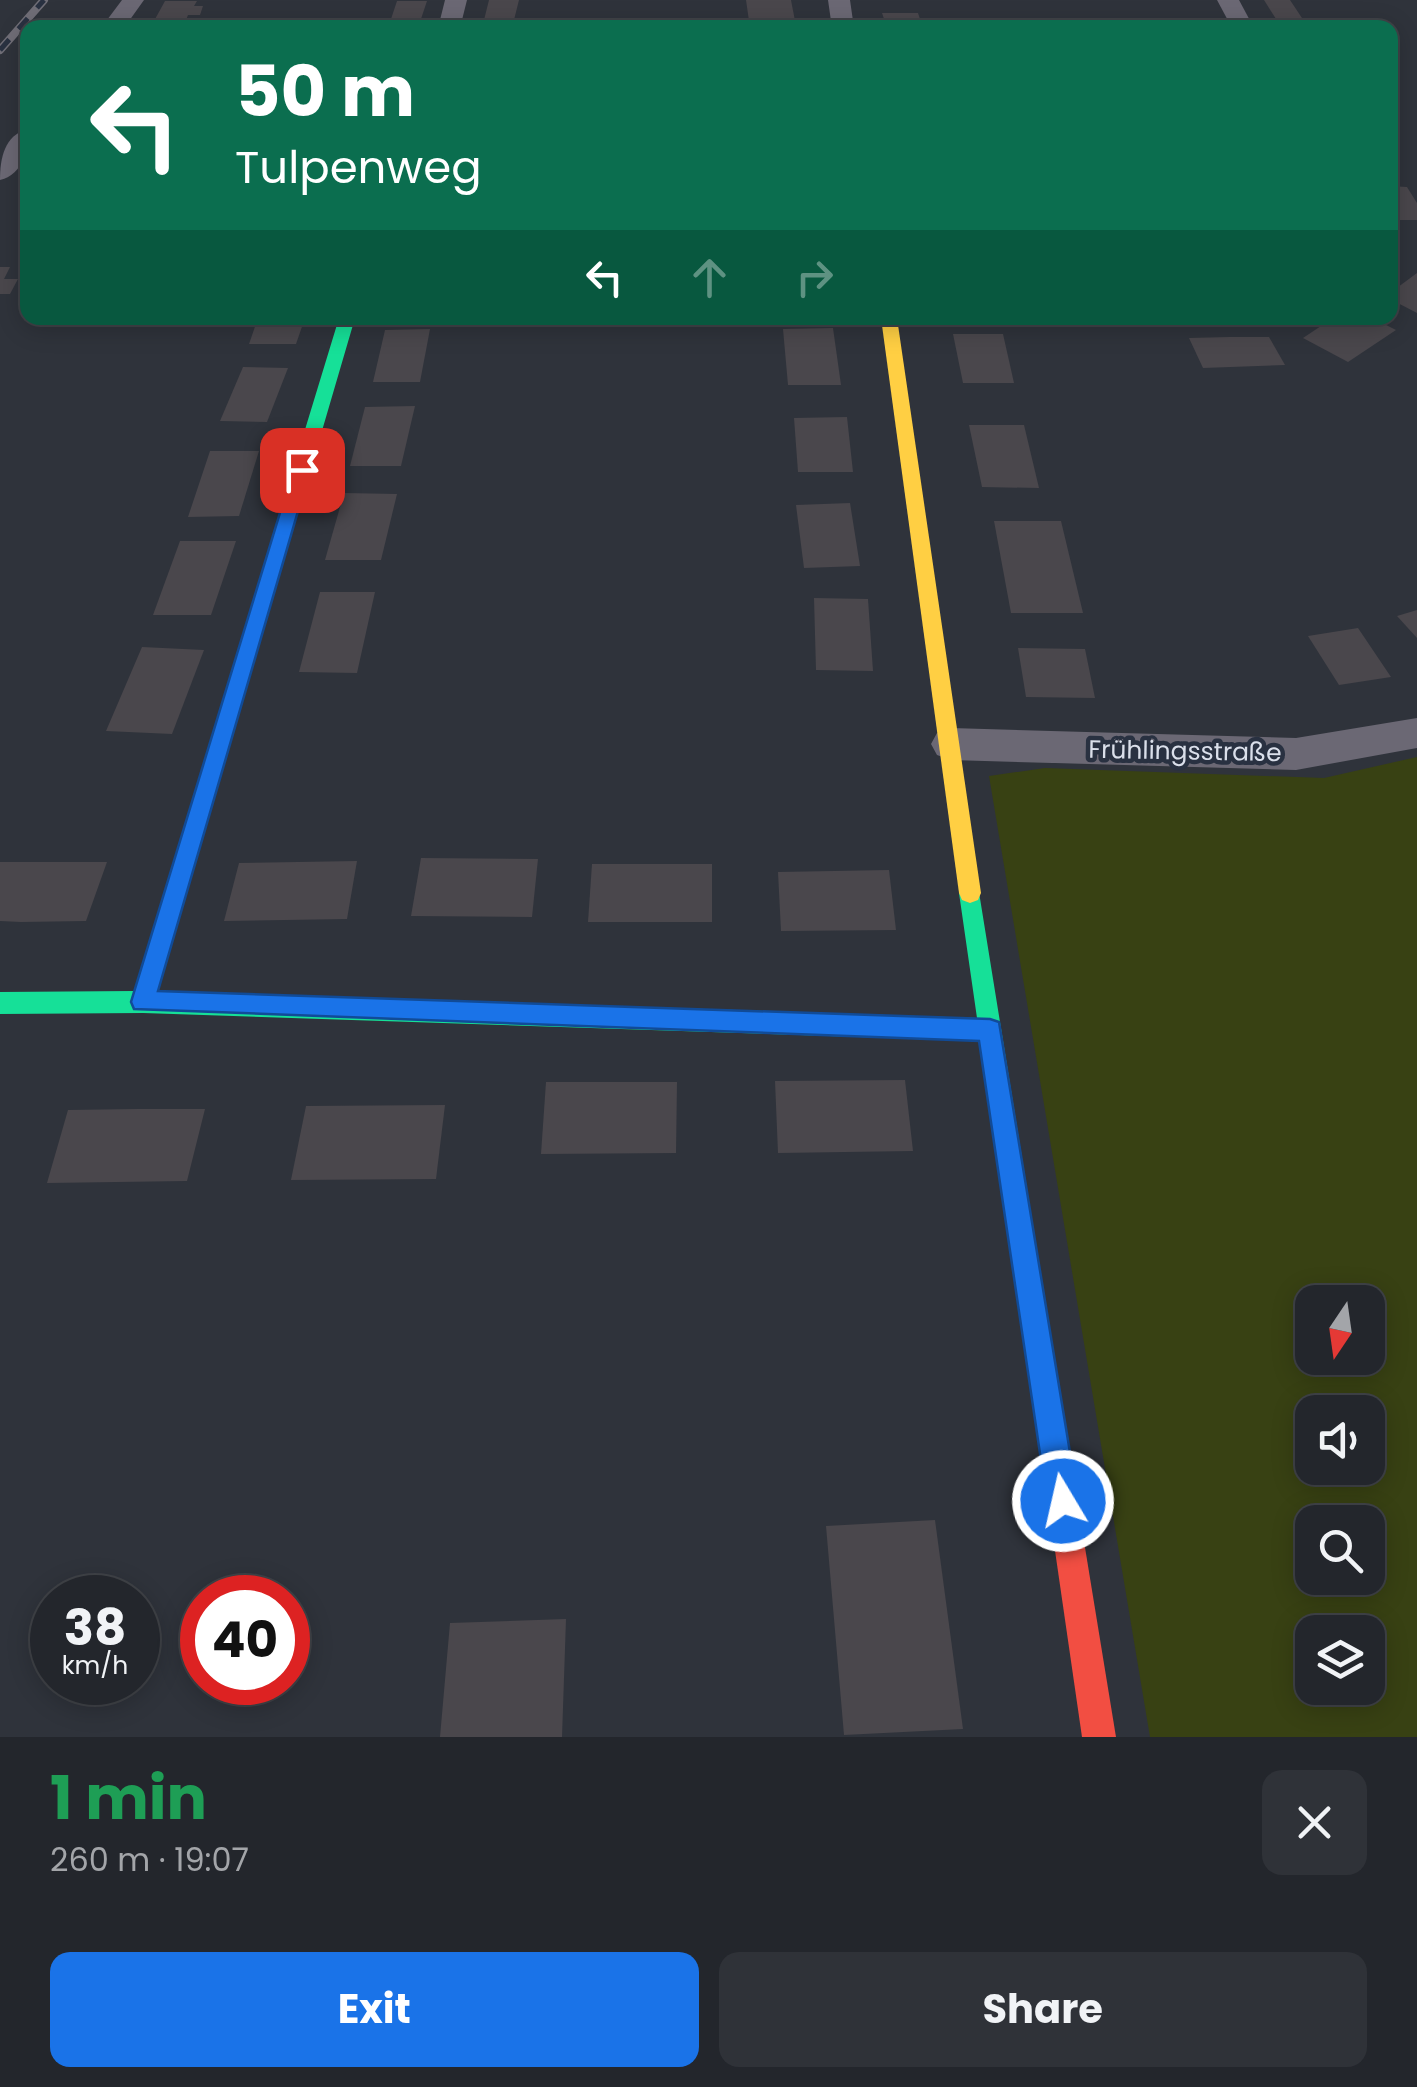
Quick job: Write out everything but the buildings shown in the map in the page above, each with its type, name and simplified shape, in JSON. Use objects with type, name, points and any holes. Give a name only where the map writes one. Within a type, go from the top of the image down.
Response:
[{"type":"street","points":[[0,172],[20,146]]},
{"type":"street","points":[[143,1002],[345,325]]},
{"type":"street","points":[[890,325],[990,1030],[1099,1737]]},
{"type":"street","name":"Frühlingsstraße","points":[[951,744],[1296,754],[1417,733]]},
{"type":"street","points":[[0,1003],[143,1002],[990,1030]]},
{"type":"green space","points":[[1417,757],[1417,1737],[1150,1737],[989,776],[1045,768],[1324,778]]},
{"type":"railway","points":[[26,20],[44,0]]},
{"type":"railway","points":[[0,50],[20,27]]},
{"type":"traffic: fast","points":[[143,1002],[345,325]]},
{"type":"traffic: fast","points":[[970,893],[1066,1523]]},
{"type":"traffic: fast","points":[[0,1003],[143,1002],[990,1030]]},
{"type":"traffic: slow","points":[[890,325],[970,893]]},
{"type":"traffic: jam","points":[[1066,1523],[1099,1737]]},
{"type":"route","points":[[302,470],[143,1002],[990,1030],[1063,1501]]}]
